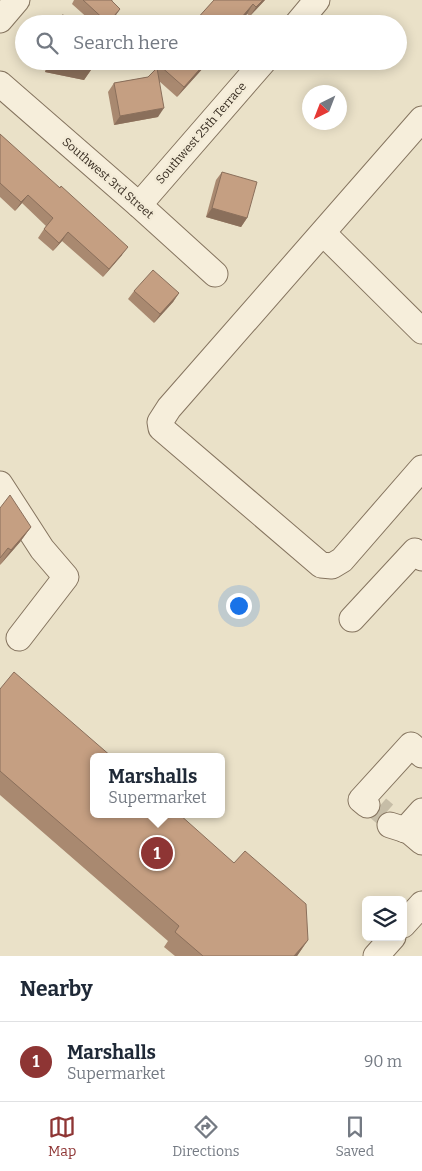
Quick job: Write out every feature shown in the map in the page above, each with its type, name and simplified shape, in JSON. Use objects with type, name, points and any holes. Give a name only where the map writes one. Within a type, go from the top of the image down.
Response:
[{"type":"street","points":[[0,20],[17,0]]},
{"type":"street","points":[[304,15],[317,0]]},
{"type":"street","name":"Southwest 25th Terrace","points":[[139,205],[256,70]]},
{"type":"street","name":"Southwest 3rd Street","points":[[0,84],[215,274]]},
{"type":"street","points":[[422,120],[163,416],[160,422],[161,428],[321,565],[326,566],[332,566],[342,560],[422,468]]},
{"type":"street","points":[[323,233],[422,331]]},
{"type":"street","points":[[0,484],[42,549],[66,577],[19,638]]},
{"type":"street","points":[[352,620],[420,551]]},
{"type":"street","points":[[422,755],[411,745],[362,800],[387,820],[422,811]]},
{"type":"street","points":[[407,921],[422,904]]},
{"type":"street","points":[[376,956],[389,941]]},
{"type":"building","points":[[83,0],[111,0],[120,9],[115,15],[99,15]]},
{"type":"building","points":[[214,0],[263,0],[256,7],[253,4],[244,15],[200,15]]},
{"type":"building","points":[[157,70],[164,108],[120,116],[114,83],[148,77]]},
{"type":"building","points":[[165,70],[199,70],[184,87]]},
{"type":"building","points":[[0,134],[128,247],[109,269],[68,232],[59,243],[44,229],[53,218],[28,195],[21,202],[0,183]]},
{"type":"building","points":[[222,172],[257,182],[247,218],[212,208]]},
{"type":"building","points":[[153,270],[179,293],[160,314],[134,291]]},
{"type":"building","points":[[10,495],[31,527],[11,550],[8,548],[0,558],[0,508]]},
{"type":"building","points":[[14,672],[107,753],[90,753],[90,818],[183,818],[234,863],[245,851],[306,904],[308,940],[294,956],[203,956],[175,932],[179,926],[0,771],[0,689]]},
{"type":"tunnel","points":[[378,808],[385,814]]},
{"type":"place","name":"Marshalls","points":[[157,853]]}]
